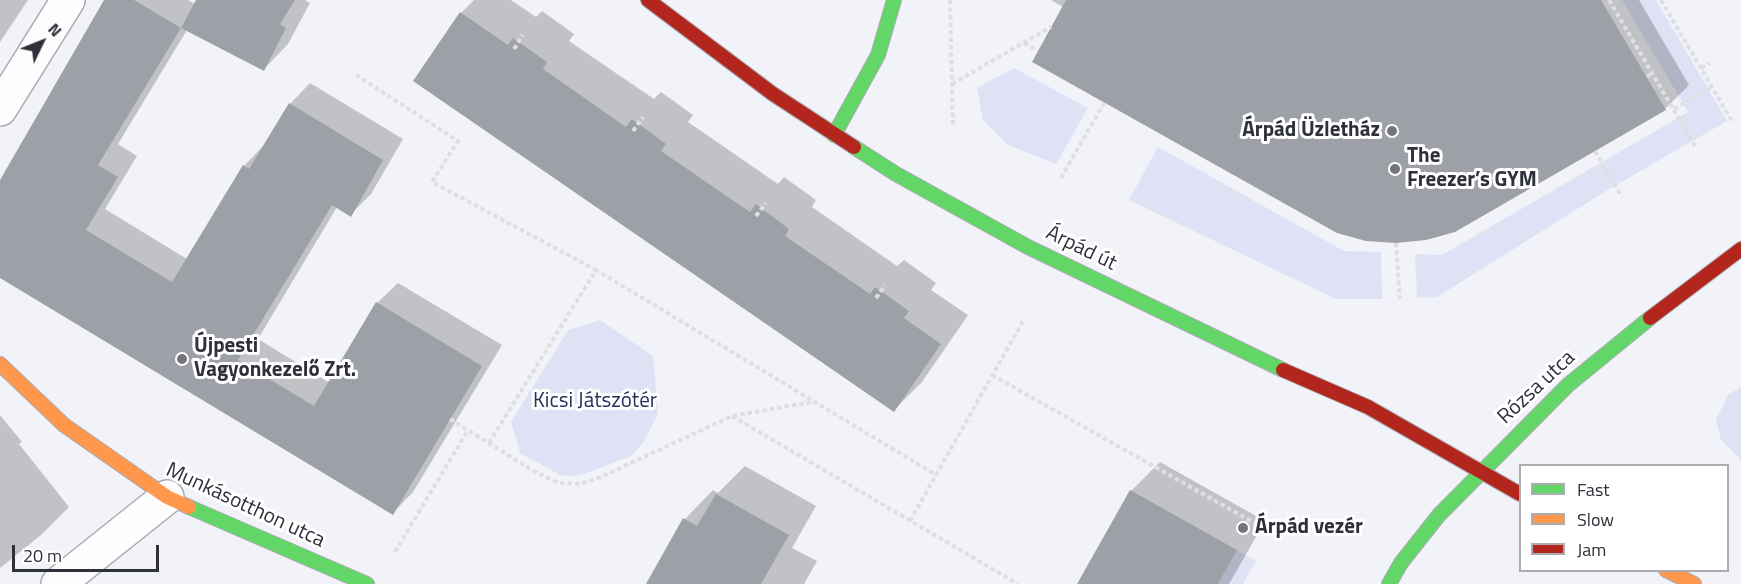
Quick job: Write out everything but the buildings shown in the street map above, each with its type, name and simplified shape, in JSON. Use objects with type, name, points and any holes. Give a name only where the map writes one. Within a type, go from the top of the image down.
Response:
[{"type":"street","points":[[0,109],[68,0]]},
{"type":"street","name":"Árpád út","points":[[648,0],[773,94],[896,174],[1028,247],[1238,349],[1368,407],[1519,493]]},
{"type":"street","points":[[834,135],[878,55],[894,0]]},
{"type":"street","name":"Rózsa utca","points":[[1389,584],[1401,563],[1439,515],[1568,385],[1676,296],[1741,249]]},
{"type":"street","name":"Munkásotthon utca","points":[[0,364],[64,425],[166,497],[367,584]]},
{"type":"street","points":[[58,584],[166,497]]},
{"type":"street","points":[[1670,572],[1694,584]]},
{"type":"path","points":[[950,0],[953,125]]},
{"type":"path","points":[[1610,0],[1696,148]]},
{"type":"path","points":[[1661,0],[1733,123]]},
{"type":"path","points":[[952,84],[1051,27]]},
{"type":"path","points":[[514,49],[523,35]]},
{"type":"path","points":[[1024,43],[1038,51]]},
{"type":"path","points":[[1701,68],[1710,63]]},
{"type":"path","points":[[1647,77],[1652,73]]},
{"type":"path","points":[[356,75],[458,141],[432,182],[596,270],[936,475]]},
{"type":"path","points":[[1674,109],[1712,87]]},
{"type":"path","points":[[1660,99],[1666,96]]},
{"type":"path","points":[[1061,178],[1104,103]]},
{"type":"path","points":[[633,131],[643,117]]},
{"type":"path","points":[[1595,152],[1622,197]]},
{"type":"path","points":[[756,216],[766,203]]},
{"type":"path","points":[[1396,243],[1400,299]]},
{"type":"path","points":[[489,443],[596,270]]},
{"type":"path","points":[[876,298],[885,285]]},
{"type":"path","points":[[910,521],[1023,321]]},
{"type":"path","points":[[992,375],[1281,538]]},
{"type":"path","points":[[450,419],[537,473],[559,483],[580,484],[601,477],[732,416],[813,402]]},
{"type":"path","points":[[732,416],[1018,584]]},
{"type":"path","points":[[394,553],[468,430]]},
{"type":"green space","points":[[1622,0],[1656,0],[1727,121],[1606,191],[1437,297],[1417,298],[1415,254],[1442,255],[1688,112]]},
{"type":"green space","points":[[1014,68],[1088,108],[1056,164],[1008,145],[983,120],[977,88]]},
{"type":"green space","points":[[1158,147],[1344,251],[1381,252],[1382,299],[1336,299],[1129,200]]},
{"type":"green space","name":"Kicsi Játszótér","points":[[600,320],[653,356],[658,414],[643,443],[631,456],[587,473],[573,476],[560,475],[520,453],[511,422],[568,330]]},
{"type":"green space","points":[[1741,387],[1741,460],[1721,440],[1716,420],[1728,395]]},
{"type":"green space","points":[[1237,550],[1256,561],[1243,584],[1218,584]]},
{"type":"traffic: fast","points":[[834,135],[878,55],[894,0]]},
{"type":"traffic: fast","points":[[854,147],[896,174],[1028,247],[1283,370]]},
{"type":"traffic: fast","points":[[1389,584],[1401,563],[1439,515],[1568,385],[1650,318]]},
{"type":"traffic: fast","points":[[189,507],[367,584]]},
{"type":"traffic: slow","points":[[0,364],[64,425],[167,497],[189,507]]},
{"type":"traffic: slow","points":[[1670,572],[1694,584]]},
{"type":"traffic: jam","points":[[648,0],[773,94],[854,147]]},
{"type":"traffic: jam","points":[[1650,318],[1741,249]]},
{"type":"traffic: jam","points":[[1283,370],[1368,407],[1519,493]]},
{"type":"place","name":"Árpád Üzletház","points":[[1392,131]]},
{"type":"place","name":"The Freezer’s GYM","points":[[1395,169]]},
{"type":"place","name":"Újpesti Vagyonkezelő Zrt.","points":[[182,359]]},
{"type":"place","name":"Árpád vezér","points":[[1243,528]]}]
